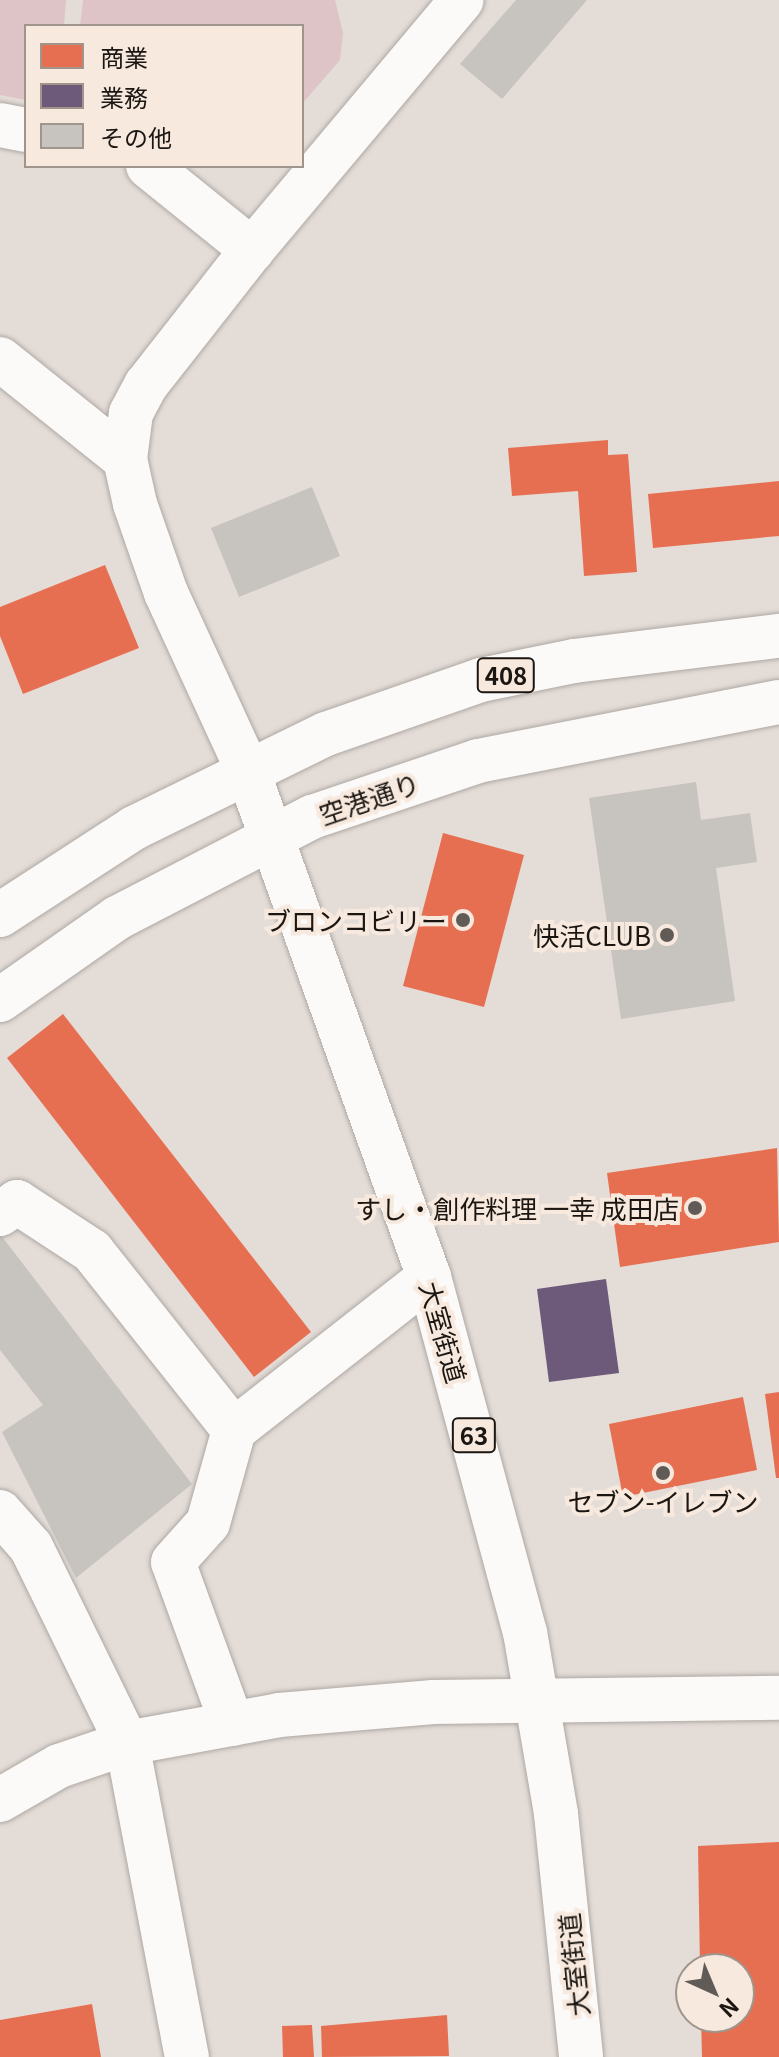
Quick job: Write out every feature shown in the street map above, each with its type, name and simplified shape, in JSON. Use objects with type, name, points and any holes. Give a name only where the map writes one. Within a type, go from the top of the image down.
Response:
[{"type":"main road","points":[[413,0],[427,42]]},
{"type":"main road","points":[[125,459],[131,413],[146,385],[252,250],[462,0]]},
{"type":"main road","points":[[0,125],[24,130]]},
{"type":"main road","points":[[150,168],[252,250]]},
{"type":"main road","points":[[0,359],[125,459]]},
{"type":"main road","name":"大室街道","points":[[125,459],[166,593],[247,769],[429,1277],[540,1700],[581,2057]]},
{"type":"main road","name":"408","points":[[0,915],[134,828],[247,769],[326,734],[481,680],[614,655],[779,636]]},
{"type":"main road","name":"空港通り","points":[[0,1000],[117,918],[312,817],[478,761],[779,702]]},
{"type":"main road","points":[[6,1194],[92,1251],[234,1430]]},
{"type":"main road","points":[[232,1724],[173,1562],[208,1523],[234,1430],[429,1277]]},
{"type":"main road","points":[[0,1512],[31,1547],[127,1743],[187,2057]]},
{"type":"main road","points":[[0,1800],[59,1766],[127,1743],[232,1724],[433,1702],[779,1698]]},
{"type":"shaded area","points":[[0,0],[66,0],[64,24],[24,24],[24,100],[0,95]]},
{"type":"shaded area","points":[[83,0],[335,0],[343,33],[340,60],[304,102],[304,24],[80,24]]},
{"type":"building: 商業","points":[[608,440],[608,455],[628,454],[637,572],[584,576],[578,491],[512,496],[508,448]]},
{"type":"building: 商業","points":[[779,481],[779,536],[653,548],[648,494]]},
{"type":"building: 商業","points":[[105,565],[139,648],[23,694],[0,636],[0,607]]},
{"type":"building: 商業","name":"ブロンコビリー","points":[[443,833],[524,855],[484,1007],[403,986]]},
{"type":"building: 商業","points":[[63,1014],[311,1332],[254,1377],[7,1058]]},
{"type":"building: 商業","name":"すし・創作料理 一幸 成田店","points":[[777,1148],[779,1242],[620,1267],[607,1173]]},
{"type":"building: 商業","points":[[779,1392],[779,1478],[776,1478],[765,1394]]},
{"type":"building: 商業","points":[[743,1397],[757,1470],[623,1497],[609,1424]]},
{"type":"building: 商業","points":[[779,1842],[779,2057],[702,2057],[701,2033],[755,2033],[755,1953],[700,1953],[698,1846]]},
{"type":"building: 商業","points":[[92,2004],[101,2057],[0,2057],[0,2020]]},
{"type":"building: 商業","points":[[447,2015],[449,2056],[322,2057],[321,2026]]},
{"type":"building: 商業","points":[[312,2025],[314,2057],[283,2057],[282,2026]]},
{"type":"building: 業務","points":[[606,1279],[619,1373],[549,1382],[537,1289]]},
{"type":"building: その他","points":[[516,0],[587,0],[502,99],[460,64]]},
{"type":"building: その他","points":[[312,487],[340,556],[239,597],[211,528]]},
{"type":"building: その他","name":"快活CLUB","points":[[696,782],[701,820],[750,813],[757,862],[716,868],[735,1001],[621,1019],[589,798]]},
{"type":"building: その他","points":[[0,1234],[192,1484],[76,1578],[2,1432],[43,1405],[0,1350]]},
{"type":"place","name":"ブロンコビリー","points":[[463,920]]},
{"type":"place","name":"快活CLUB","points":[[667,935]]},
{"type":"place","name":"すし・創作料理 一幸 成田店","points":[[695,1208]]},
{"type":"place","name":"セブン-イレブン","points":[[663,1473]]}]
